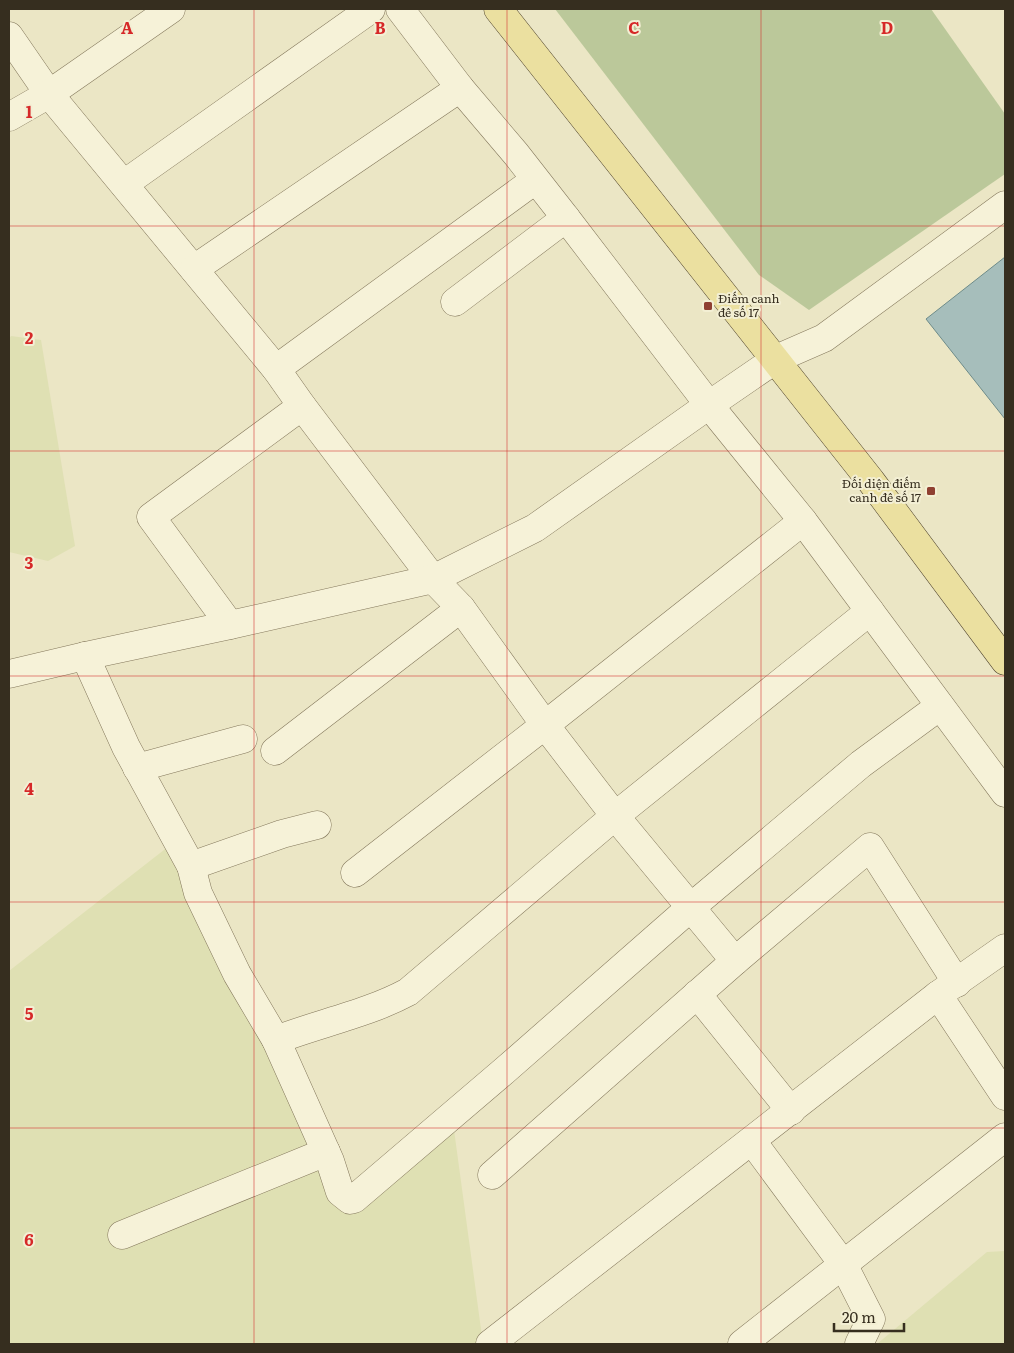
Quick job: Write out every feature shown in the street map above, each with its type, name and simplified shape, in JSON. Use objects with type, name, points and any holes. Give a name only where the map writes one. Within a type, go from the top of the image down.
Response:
[{"type":"main road","points":[[498,9],[871,481],[1000,655]]},
{"type":"street","points":[[9,117],[49,94],[171,9]]},
{"type":"street","points":[[124,184],[371,9]]},
{"type":"street","points":[[400,9],[460,88],[536,180],[709,405],[802,521],[1005,793]]},
{"type":"street","points":[[9,36],[49,94],[276,369],[433,579],[461,608],[545,725],[615,816],[734,961]]},
{"type":"street","points":[[194,270],[460,88]]},
{"type":"street","points":[[276,369],[536,180]]},
{"type":"street","points":[[9,674],[433,579],[535,528],[776,359],[824,338],[1005,205]]},
{"type":"street","points":[[456,302],[566,218]]},
{"type":"street","points":[[230,625],[151,517],[302,406]]},
{"type":"street","points":[[355,873],[802,521]]},
{"type":"street","points":[[275,751],[461,608]]},
{"type":"street","points":[[276,1040],[306,1028],[390,1001],[408,992],[615,816],[870,611]]},
{"type":"street","points":[[1000,655],[1005,676]]},
{"type":"street","points":[[85,656],[126,747],[192,866],[198,893],[237,974],[276,1040],[326,1152],[340,1192],[350,1200],[354,1199],[690,908],[861,764],[940,706]]},
{"type":"street","points":[[137,768],[243,739]]},
{"type":"street","points":[[192,866],[282,834],[317,825]]},
{"type":"street","points":[[492,1174],[734,961],[870,847],[1005,1096]]},
{"type":"street","points":[[490,1344],[947,989],[1005,948]]},
{"type":"street","points":[[697,994],[791,1111]]},
{"type":"street","points":[[742,1344],[1005,1137]]},
{"type":"street","points":[[752,1141],[843,1264],[871,1319],[859,1344]]},
{"type":"street","points":[[122,1235],[326,1152]]},
{"type":"green space","points":[[555,9],[931,9],[1005,114],[1005,174],[809,310],[759,275]]},
{"type":"green space","points":[[11,336],[41,340],[75,546],[48,561],[9,552],[9,339]]},
{"type":"green space","points":[[178,839],[350,1200],[452,1115],[483,1344],[9,1344],[9,971]]},
{"type":"green space","points":[[1005,1251],[1005,1344],[877,1344],[987,1252]]},
{"type":"water","points":[[1005,257],[1005,419],[926,319]]},
{"type":"place","name":"Điếm canh đê số 17","points":[[708,306]]},
{"type":"place","name":"Đối diện điếm canh đê số 17","points":[[931,491]]}]
